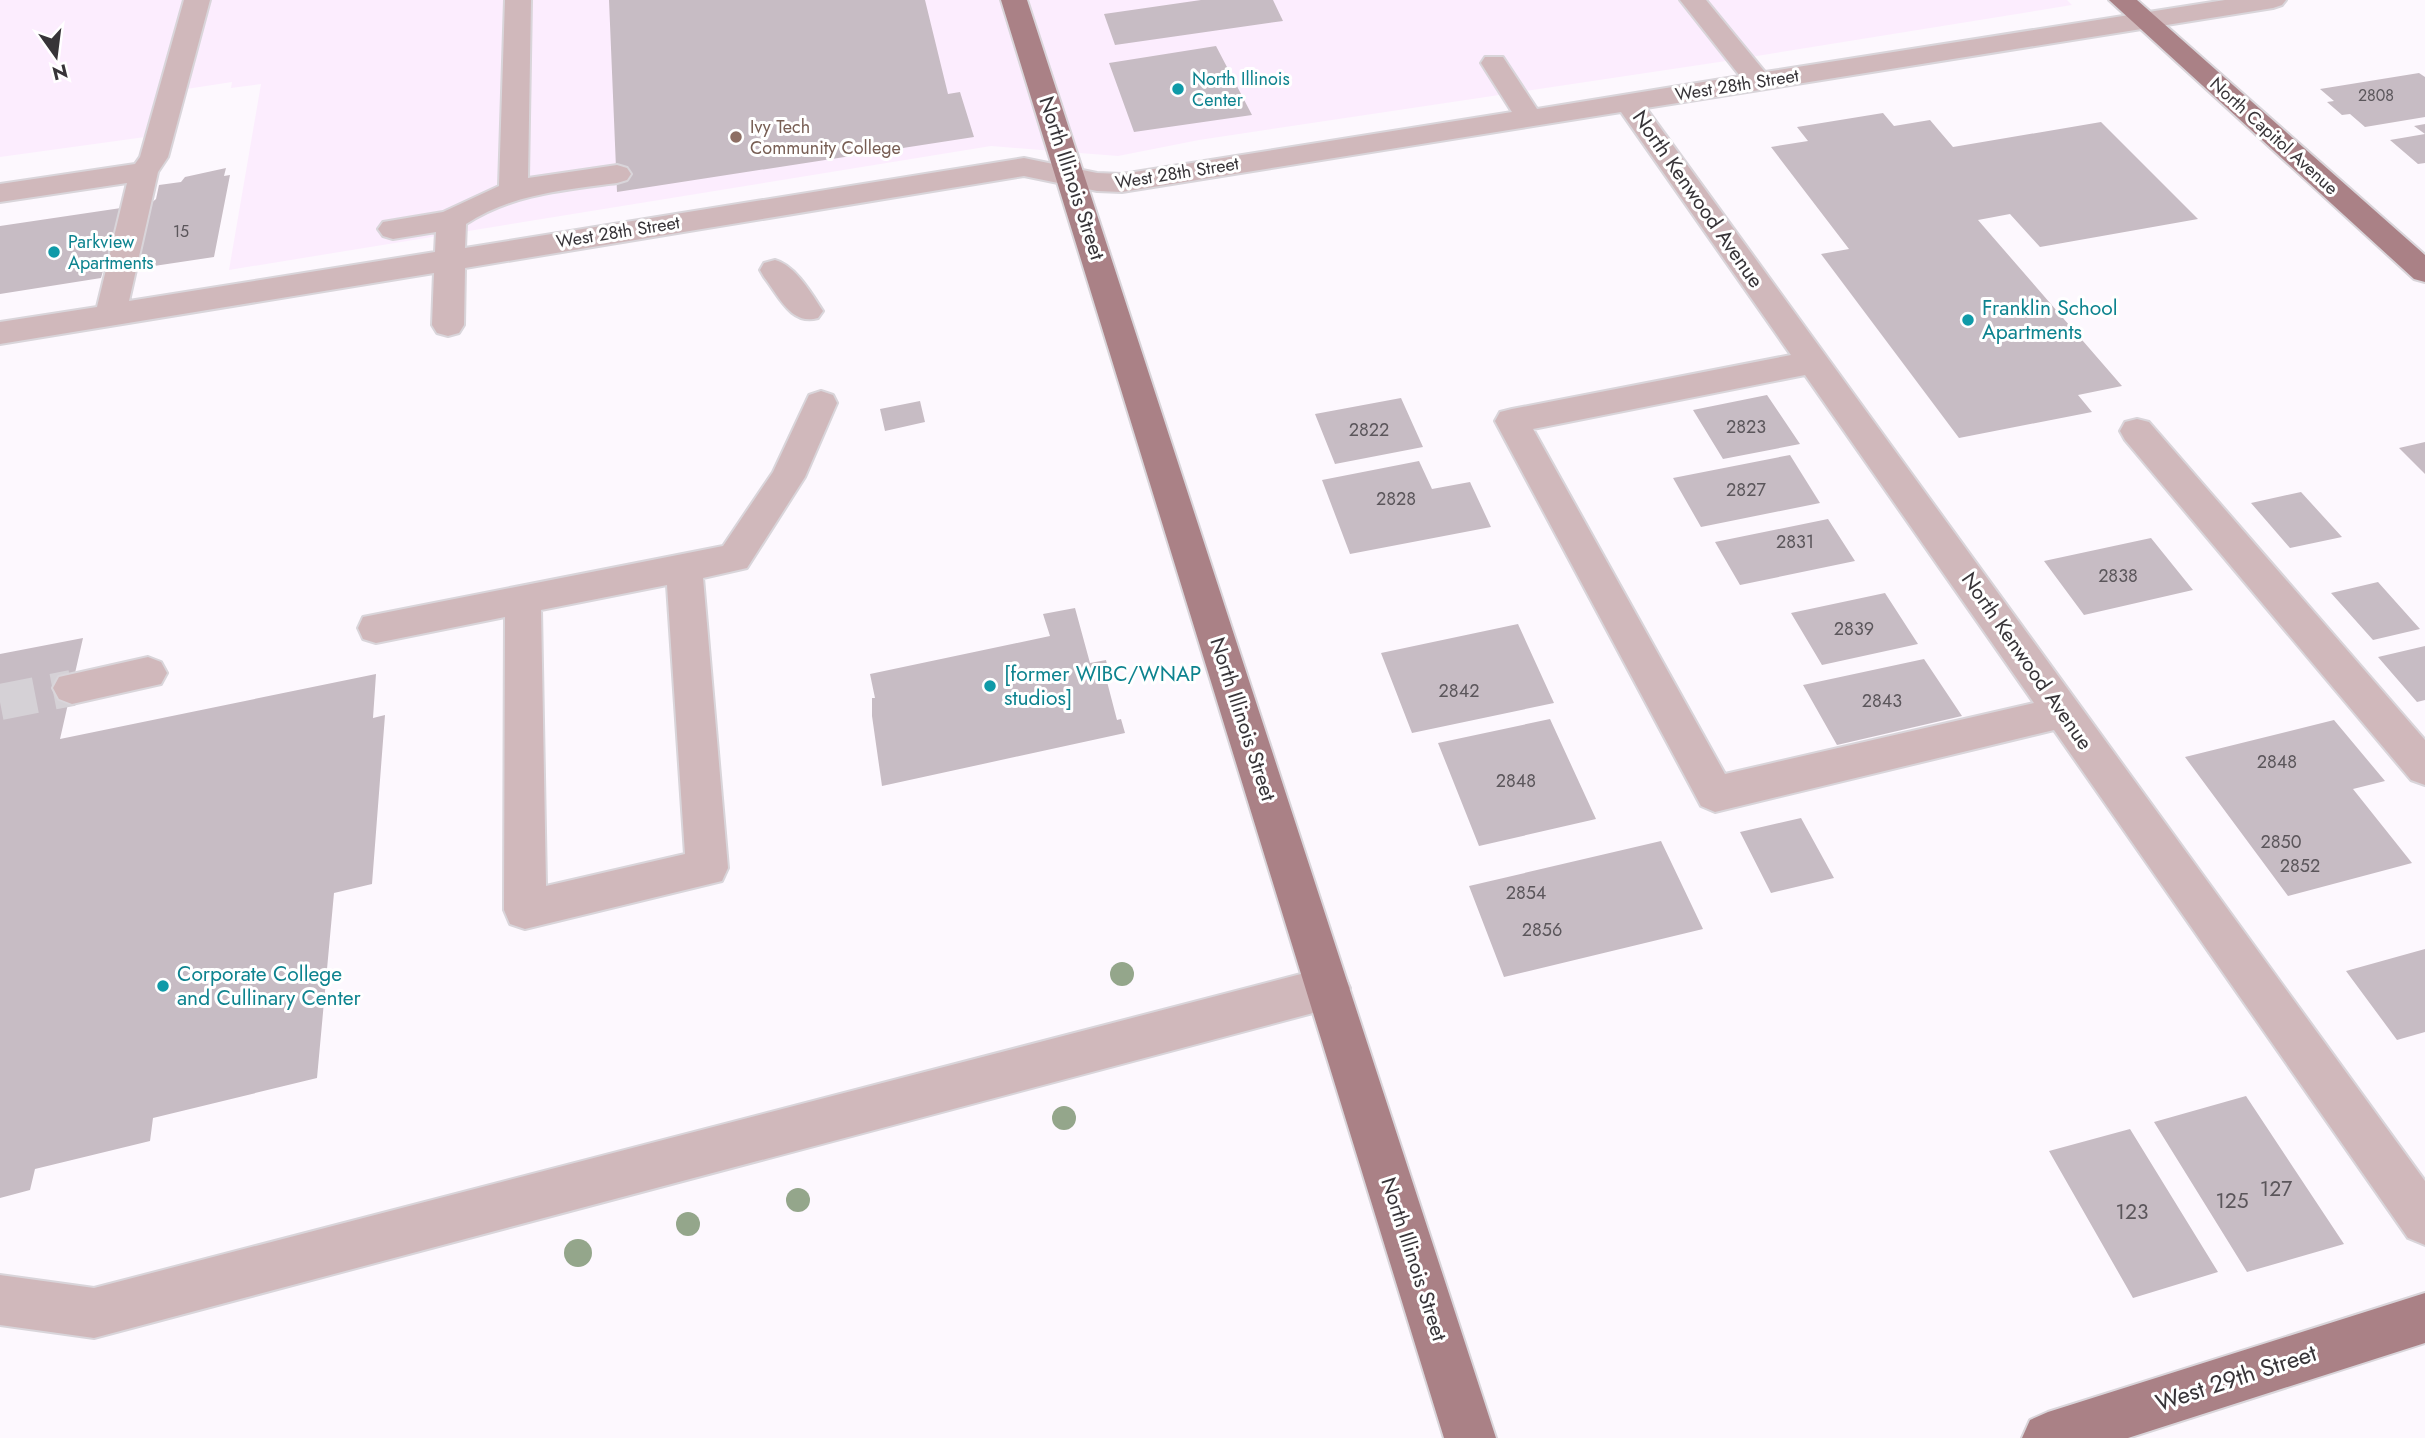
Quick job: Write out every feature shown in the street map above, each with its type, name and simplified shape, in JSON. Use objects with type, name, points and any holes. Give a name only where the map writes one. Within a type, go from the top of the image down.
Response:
[{"type":"main road","name":"North Illinois Street","points":[[1014,0],[1470,1438]]},
{"type":"main road","name":"North Capitol Avenue","points":[[2122,0],[2425,272]]},
{"type":"main road","name":"West 29th Street","points":[[2048,1438],[2425,1318]]},
{"type":"street","points":[[111,314],[144,172],[154,157],[197,0]]},
{"type":"street","points":[[513,190],[518,0]]},
{"type":"street","points":[[1693,0],[1758,81]]},
{"type":"street","name":"West 28th Street","points":[[0,333],[1024,167],[1071,175],[1083,181],[1110,184],[2273,0]]},
{"type":"street","points":[[1493,63],[1529,118]]},
{"type":"street","name":"North Kenwood Avenue","points":[[1628,102],[2425,1221]]},
{"type":"street","points":[[0,193],[144,172]]},
{"type":"street","points":[[393,229],[451,220],[475,202],[513,190],[617,174]]},
{"type":"street","points":[[448,326],[451,220]]},
{"type":"street","points":[[775,271],[807,310]]},
{"type":"street","points":[[1813,362],[1512,421],[1715,794],[2063,712]]},
{"type":"street","points":[[376,628],[734,558],[788,477],[821,403]]},
{"type":"street","points":[[2137,431],[2425,768]]},
{"type":"street","points":[[523,599],[525,910],[707,868],[684,568]]},
{"type":"street","points":[[72,688],[148,673]]},
{"type":"street","points":[[0,1300],[94,1313],[1328,988]]},
{"type":"shaded area","name":"Ivy Tech Community College","points":[[0,0],[2067,0],[2072,5],[1726,61],[1199,140],[1118,156],[991,146],[229,270],[261,84],[231,88],[232,82],[180,90],[167,134],[0,157]]},
{"type":"building","points":[[609,0],[925,0],[948,94],[960,92],[974,137],[617,192]]},
{"type":"building","points":[[1201,0],[1273,0],[1283,21],[1115,45],[1104,14]]},
{"type":"building","name":"North Illinois Center","points":[[1216,46],[1252,115],[1134,132],[1109,63]]},
{"type":"building","points":[[2419,73],[2425,77],[2425,117],[2365,127],[2350,114],[2342,115],[2327,102],[2334,101],[2320,89]]},
{"type":"building","name":"Franklin School Apartments","points":[[1883,113],[1894,126],[1930,120],[1953,147],[2101,122],[2198,219],[2040,247],[2010,214],[1978,220],[2122,386],[2078,395],[2092,412],[1959,438],[1821,254],[1849,249],[1771,147],[1808,141],[1797,127]]},
{"type":"building","points":[[2425,124],[2425,134],[2414,126]]},
{"type":"building","points":[[2425,134],[2425,163],[2418,164],[2390,140]]},
{"type":"building","points":[[226,168],[224,176],[230,175],[214,257],[134,269],[149,205],[156,199],[159,185],[181,182],[185,177]]},
{"type":"building","name":"Parkview Apartments","points":[[121,208],[101,278],[0,294],[0,226]]},
{"type":"building","points":[[1767,395],[1800,444],[1723,459],[1693,410]]},
{"type":"building","points":[[1401,398],[1423,447],[1335,464],[1315,414]]},
{"type":"building","points":[[920,401],[925,422],[885,431],[880,409]]},
{"type":"building","points":[[2425,442],[2425,474],[2399,448]]},
{"type":"building","points":[[1790,455],[1820,503],[1701,527],[1673,478]]},
{"type":"building","points":[[1419,461],[1432,489],[1470,482],[1491,527],[1350,554],[1322,480]]},
{"type":"building","points":[[2301,492],[2342,537],[2290,548],[2251,503]]},
{"type":"building","points":[[1828,519],[1855,561],[1740,585],[1715,542]]},
{"type":"building","points":[[2151,538],[2193,590],[2084,615],[2044,561]]},
{"type":"building","points":[[2378,582],[2420,629],[2373,640],[2331,593]]},
{"type":"building","points":[[1885,593],[1918,644],[1822,665],[1791,613]]},
{"type":"building","name":"[former WIBC/WNAP studios]","points":[[1075,608],[1090,663],[1106,660],[1109,673],[1105,674],[1117,720],[1121,719],[1125,733],[882,786],[872,716],[872,698],[875,698],[870,674],[1050,636],[1043,614]]},
{"type":"building","points":[[1518,624],[1554,703],[1412,733],[1381,653]]},
{"type":"building","name":"Corporate College and Cullinary Center","points":[[83,638],[60,739],[376,674],[373,718],[385,715],[372,884],[334,893],[317,1078],[153,1118],[150,1141],[35,1169],[30,1190],[0,1198],[0,654]]},
{"type":"building","points":[[2425,646],[2425,700],[2417,702],[2378,657]]},
{"type":"building","points":[[1924,659],[1962,716],[1837,745],[1803,685]]},
{"type":"building","points":[[1550,719],[1596,819],[1479,846],[1438,743]]},
{"type":"building","points":[[2334,720],[2385,781],[2353,789],[2412,863],[2288,896],[2185,757]]},
{"type":"building","points":[[1801,818],[1834,878],[1771,893],[1740,832]]},
{"type":"building","points":[[1661,841],[1703,929],[1504,977],[1469,886]]},
{"type":"building","points":[[2425,949],[2425,1032],[2397,1040],[2346,971]]},
{"type":"building","points":[[2246,1096],[2344,1244],[2247,1272],[2154,1122]]},
{"type":"building","points":[[2130,1129],[2218,1272],[2133,1298],[2049,1151]]},
{"type":"tunnel","points":[[0,702],[72,688]]},
{"type":"place","name":"North Illinois Center","points":[[1178,89]]},
{"type":"place","name":"Ivy Tech Community College","points":[[736,137]]},
{"type":"place","name":"Parkview Apartments","points":[[54,252]]},
{"type":"place","name":"Franklin School Apartments","points":[[1968,320]]},
{"type":"place","name":"[former WIBC/WNAP studios]","points":[[990,686]]},
{"type":"place","name":"Corporate College and Cullinary Center","points":[[163,986]]}]
